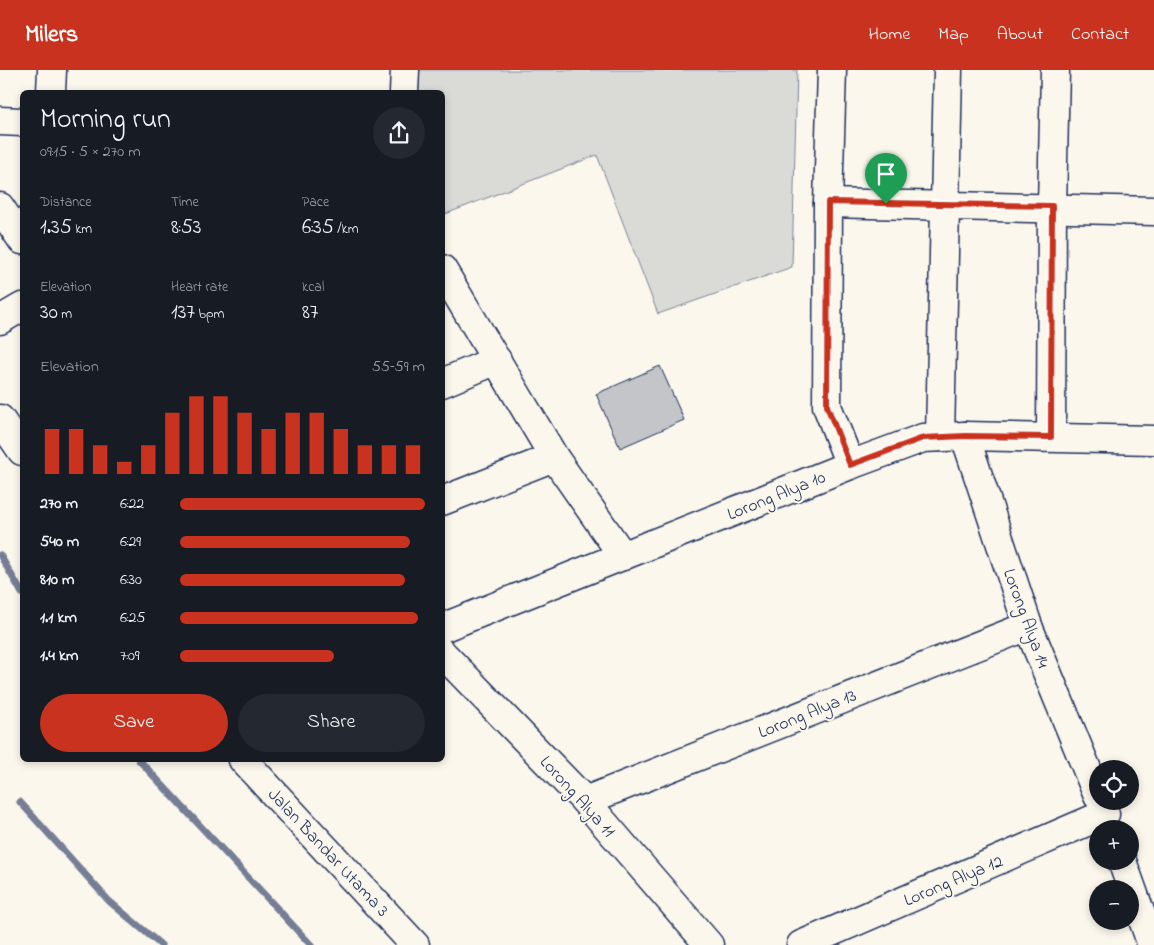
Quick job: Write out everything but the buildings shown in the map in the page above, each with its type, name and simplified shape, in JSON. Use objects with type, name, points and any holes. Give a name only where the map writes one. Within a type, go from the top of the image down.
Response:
[{"type":"street","points":[[51,90],[52,70]]},
{"type":"street","points":[[404,90],[405,70]]},
{"type":"street","points":[[832,70],[828,202],[827,406],[850,465]]},
{"type":"street","name":"Lorong Alya 14","points":[[948,70],[945,204],[952,436],[1089,776]]},
{"type":"street","points":[[1051,437],[1052,206],[1055,70]]},
{"type":"street","points":[[0,121],[20,122]]},
{"type":"street","points":[[828,202],[1052,206],[1154,211]]},
{"type":"street","points":[[0,207],[20,237]]},
{"type":"street","points":[[445,274],[554,456],[622,556]]},
{"type":"street","points":[[0,320],[20,308]]},
{"type":"street","points":[[445,382],[497,360]]},
{"type":"street","points":[[0,419],[20,448]]},
{"type":"street","name":"Lorong Alya 10","points":[[445,627],[850,465],[923,438],[952,436],[1154,440]]},
{"type":"street","points":[[445,500],[554,456]]},
{"type":"street","name":"Lorong Alya 13","points":[[585,801],[1028,626]]},
{"type":"street","name":"Lorong Alya 11","points":[[445,656],[585,801],[709,945]]},
{"type":"street","name":"Jalan Bandar Utama 3","points":[[245,762],[415,945]]},
{"type":"street","name":"Lorong Alya 12","points":[[801,945],[1103,810]]},
{"type":"street","points":[[1125,870],[1152,945]]},
{"type":"shaded area","points":[[417,70],[797,70],[792,267],[658,314],[597,155],[445,214],[445,90],[415,90]]},
{"type":"waterway","points":[[0,555],[20,590]]},
{"type":"waterway","points":[[141,762],[311,945]]},
{"type":"waterway","points":[[20,802],[109,901],[161,945]]},
{"type":"route","points":[[828,202],[886,204],[1052,206],[1051,437],[965,436],[923,438],[850,465],[827,406],[828,202]]}]
